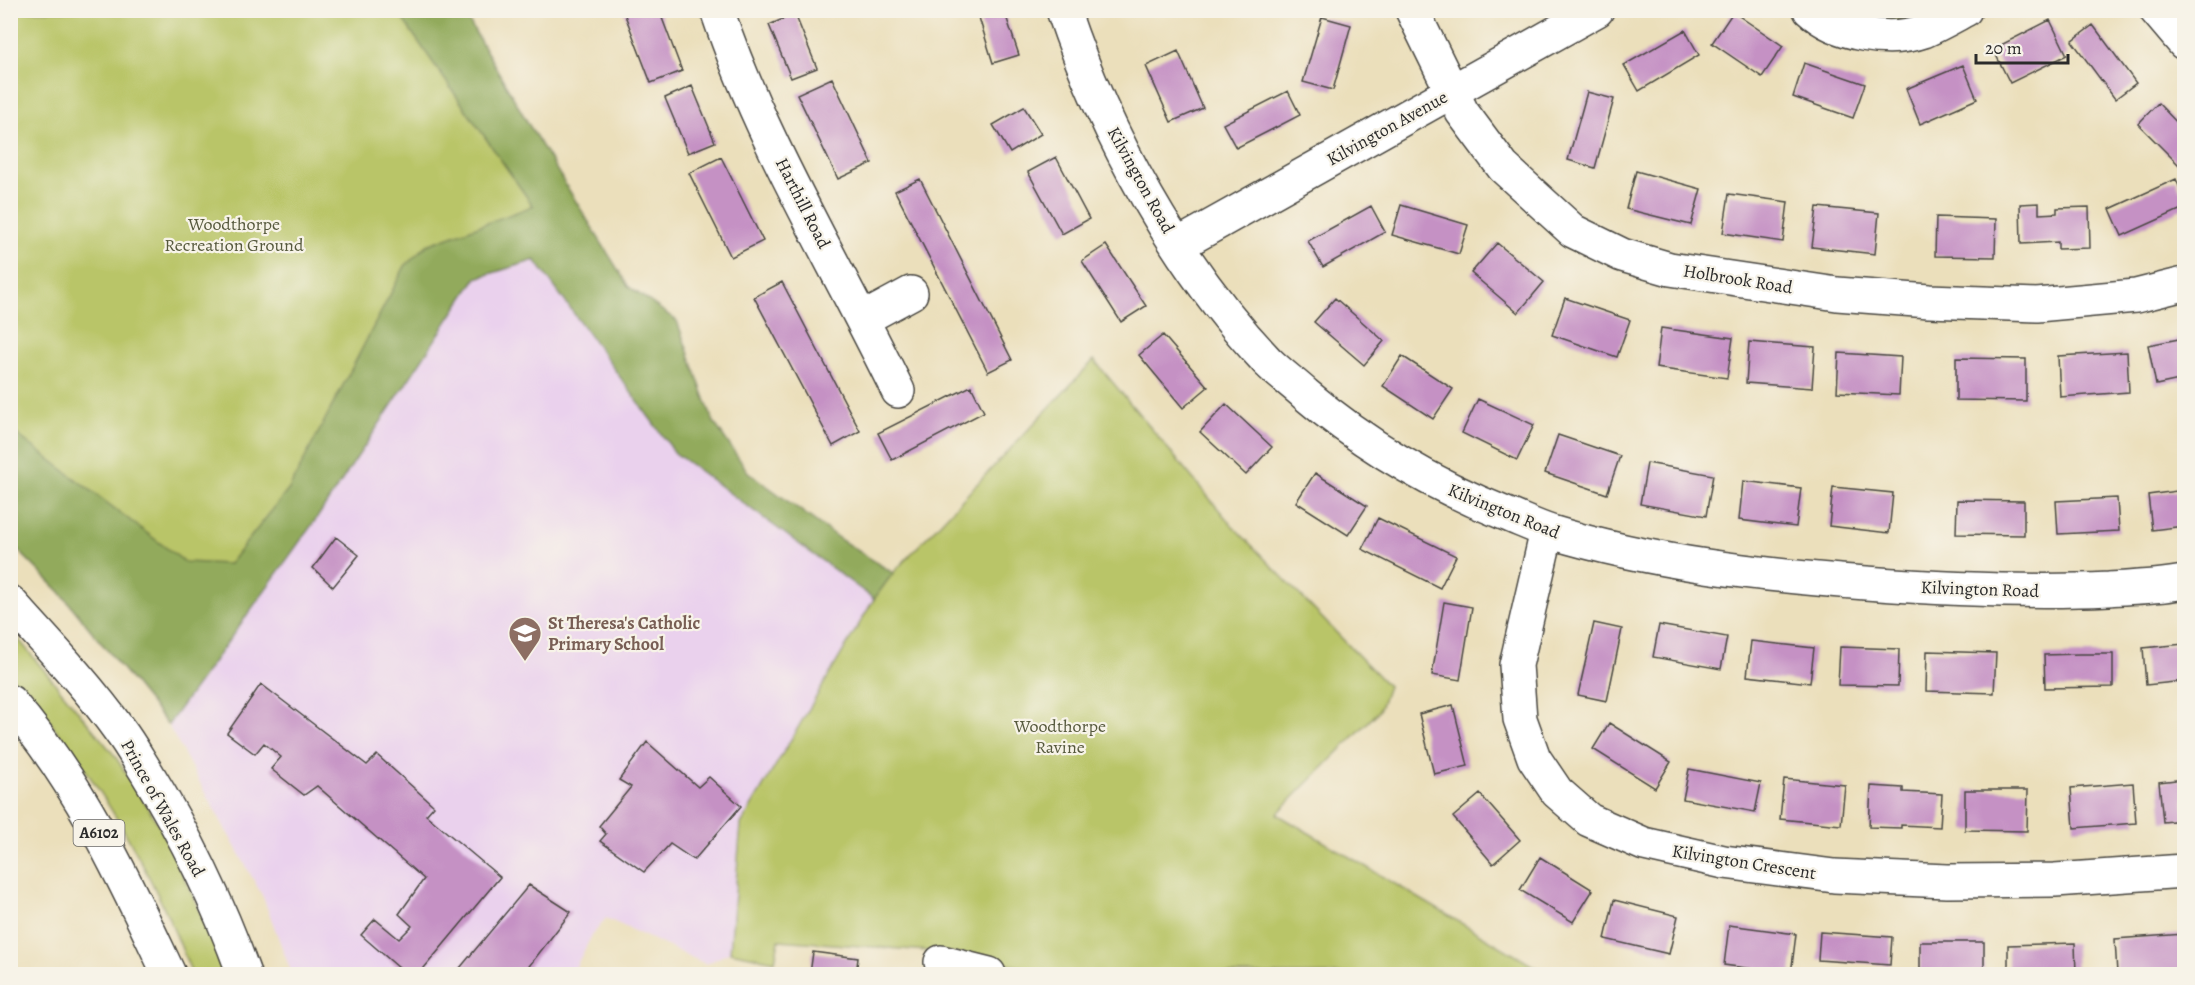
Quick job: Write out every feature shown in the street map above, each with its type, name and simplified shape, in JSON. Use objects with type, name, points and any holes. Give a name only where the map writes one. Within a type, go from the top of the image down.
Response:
[{"type":"main road","name":"Harthill Road","points":[[717,10],[754,104],[804,208],[898,391]]},
{"type":"main road","name":"Kilvington Road","points":[[1063,10],[1087,73],[1124,156],[1216,302],[1270,363],[1336,420],[1399,464],[1461,496],[1547,531],[1603,547],[1692,564],[1788,578],[2017,591],[2163,586],[2184,582]]},
{"type":"main road","name":"Holbrook Road","points":[[1412,10],[1451,93],[1466,119],[1503,167],[1573,231],[1622,255],[1670,269],[1837,294],[1929,301],[2027,305],[2136,296],[2184,284]]},
{"type":"main road","name":"Kilvington Avenue","points":[[1178,245],[1598,10]]},
{"type":"main road","points":[[1810,10],[1817,17],[1851,31],[1880,37],[1922,31],[1965,10]]},
{"type":"main road","points":[[2156,10],[2184,43]]},
{"type":"main road","points":[[863,319],[911,293]]},
{"type":"main road","name":"Kilvington Crescent","points":[[1547,531],[1516,664],[1520,719],[1534,758],[1557,792],[1589,820],[1644,844],[1724,862],[1834,876],[1947,881],[2055,880],[2184,871]]},
{"type":"main road","name":"Prince of Wales Road","points":[[10,602],[58,654],[127,741],[161,797],[190,852],[244,975]]},
{"type":"main road","name":"A6102","points":[[10,702],[63,769],[120,871],[170,975]]},
{"type":"main road","points":[[941,962],[989,975]]},
{"type":"shaded area","name":"St Theresa's Catholic Primary School","points":[[535,260],[675,453],[874,599],[741,824],[730,952],[706,964],[606,918],[591,937],[572,974],[292,974],[263,897],[168,725],[319,515],[476,277]]},
{"type":"green space","name":"Woodthorpe Recreation Ground","points":[[11,11],[463,11],[529,125],[535,260],[476,278],[168,725],[60,592],[11,543]]},
{"type":"green space","points":[[397,11],[463,11],[529,125],[628,286],[677,321],[713,421],[748,472],[841,540],[893,573],[874,599],[675,453],[535,260],[476,278],[319,515],[168,725],[60,592],[11,543],[11,430],[185,562],[229,564],[289,489],[405,266],[427,245],[533,206]]},
{"type":"green space","points":[[1840,11],[1876,11],[1877,20],[1868,21]]},
{"type":"green space","points":[[1886,11],[1943,11],[1931,16],[1888,23]]},
{"type":"green space","name":"Woodthorpe Ravine","points":[[1094,360],[1230,523],[1388,686],[1379,711],[1277,814],[1547,974],[1053,974],[956,953],[779,940],[775,961],[730,952],[741,824],[874,599],[893,573]]},
{"type":"green space","points":[[10,629],[115,756],[161,828],[229,974],[192,974],[157,893],[115,816],[67,744],[11,676]]},
{"type":"building","points":[[623,10],[659,10],[682,71],[651,83]]},
{"type":"building","points":[[1004,10],[1019,55],[993,63],[977,11]]},
{"type":"building","points":[[1733,12],[1783,46],[1762,77],[1712,43]]},
{"type":"building","points":[[795,14],[817,68],[791,78],[769,25]]},
{"type":"building","points":[[1322,17],[1351,25],[1333,90],[1303,82]]},
{"type":"building","points":[[2050,20],[2067,55],[2010,83],[1993,49]]},
{"type":"building","points":[[2093,25],[2136,83],[2115,99],[2072,41]]},
{"type":"building","points":[[1685,30],[1699,55],[1639,91],[1624,65]]},
{"type":"building","points":[[1178,51],[1203,108],[1171,122],[1146,66]]},
{"type":"building","points":[[1804,63],[1865,84],[1853,118],[1793,97]]},
{"type":"building","points":[[1963,65],[1977,99],[1920,124],[1906,89]]},
{"type":"building","points":[[832,78],[872,163],[838,179],[797,94]]},
{"type":"building","points":[[692,86],[715,142],[688,153],[665,98]]},
{"type":"building","points":[[1288,91],[1300,115],[1236,148],[1223,124]]},
{"type":"building","points":[[1587,92],[1614,99],[1595,168],[1568,160]]},
{"type":"building","points":[[2158,103],[2184,130],[2184,170],[2138,124]]},
{"type":"building","points":[[1024,107],[1041,134],[1010,153],[993,125]]},
{"type":"building","points":[[721,157],[763,241],[731,257],[689,173]]},
{"type":"building","points":[[1056,157],[1089,219],[1062,234],[1028,172]]},
{"type":"building","points":[[1636,171],[1701,189],[1691,225],[1626,209]]},
{"type":"building","points":[[920,179],[1012,360],[988,372],[895,191]]},
{"type":"building","points":[[2176,179],[2184,198],[2184,208],[2122,236],[2110,209]]},
{"type":"building","points":[[1729,194],[1788,202],[1783,242],[1723,233]]},
{"type":"building","points":[[2039,203],[2039,214],[2057,213],[2057,208],[2089,207],[2090,248],[2058,249],[2058,242],[2021,244],[2020,204]]},
{"type":"building","points":[[1401,205],[1468,225],[1459,254],[1392,235]]},
{"type":"building","points":[[1371,206],[1385,232],[1323,267],[1308,241]]},
{"type":"building","points":[[1817,207],[1879,213],[1875,254],[1812,247]]},
{"type":"building","points":[[1936,217],[1996,219],[1995,257],[1935,256]]},
{"type":"building","points":[[1497,243],[1544,282],[1518,313],[1471,273]]},
{"type":"building","points":[[1106,245],[1146,306],[1121,322],[1082,261]]},
{"type":"building","points":[[782,282],[860,431],[833,446],[754,297]]},
{"type":"building","points":[[1335,298],[1384,341],[1364,365],[1314,322]]},
{"type":"building","points":[[1565,298],[1630,320],[1617,357],[1552,335]]},
{"type":"building","points":[[1661,328],[1733,338],[1727,378],[1656,368]]},
{"type":"building","points":[[1163,335],[1208,387],[1183,408],[1139,355]]},
{"type":"building","points":[[2184,338],[2184,379],[2156,385],[2148,345]]},
{"type":"building","points":[[1749,342],[1815,347],[1812,388],[1746,383]]},
{"type":"building","points":[[2127,352],[2129,392],[2060,397],[2058,356]]},
{"type":"building","points":[[1839,353],[1901,357],[1899,395],[1837,392]]},
{"type":"building","points":[[1402,356],[1453,389],[1433,419],[1383,386]]},
{"type":"building","points":[[1956,358],[2026,359],[2026,401],[1956,400]]},
{"type":"building","points":[[971,386],[984,412],[892,460],[878,433]]},
{"type":"building","points":[[1478,399],[1534,425],[1517,460],[1462,433]]},
{"type":"building","points":[[1226,404],[1272,447],[1246,475],[1200,432]]},
{"type":"building","points":[[1558,435],[1620,456],[1607,494],[1545,473]]},
{"type":"building","points":[[1647,463],[1713,475],[1706,516],[1640,504]]},
{"type":"building","points":[[1315,473],[1367,506],[1348,535],[1296,502]]},
{"type":"building","points":[[1743,481],[1801,488],[1796,527],[1739,520]]},
{"type":"building","points":[[1833,487],[1893,493],[1889,533],[1829,526]]},
{"type":"building","points":[[2184,490],[2184,526],[2152,530],[2148,495]]},
{"type":"building","points":[[2117,498],[2119,531],[2058,534],[2056,501]]},
{"type":"building","points":[[1957,500],[2024,501],[2024,535],[1956,534]]},
{"type":"building","points":[[1378,518],[1456,556],[1440,588],[1362,549]]},
{"type":"building","points":[[336,537],[359,555],[333,587],[313,568]]},
{"type":"building","points":[[1444,602],[1472,607],[1460,680],[1432,675]]},
{"type":"building","points":[[1594,623],[1622,629],[1607,701],[1578,695]]},
{"type":"building","points":[[1659,625],[1727,637],[1721,669],[1653,657]]},
{"type":"building","points":[[1751,641],[1814,648],[1810,683],[1747,676]]},
{"type":"building","points":[[2184,644],[2184,681],[2146,685],[2143,648]]},
{"type":"building","points":[[1840,647],[1899,649],[1898,686],[1838,685]]},
{"type":"building","points":[[1927,651],[1996,653],[1994,693],[1926,691]]},
{"type":"building","points":[[2113,654],[2113,687],[2045,688],[2044,655]]},
{"type":"building","points":[[261,684],[367,765],[377,755],[434,806],[426,815],[500,877],[419,974],[406,974],[361,935],[375,919],[399,939],[412,926],[399,914],[424,879],[317,786],[304,795],[271,769],[281,757],[264,743],[255,754],[227,733]]},
{"type":"building","points":[[1453,705],[1468,766],[1434,774],[1419,714]]},
{"type":"building","points":[[1609,723],[1671,762],[1655,788],[1593,749]]},
{"type":"building","points":[[647,742],[698,787],[709,777],[741,806],[694,860],[670,844],[644,872],[600,841],[606,834],[599,826],[631,787],[619,780]]},
{"type":"building","points":[[1689,769],[1761,783],[1755,812],[1683,799]]},
{"type":"building","points":[[1784,779],[1845,785],[1841,825],[1780,819]]},
{"type":"building","points":[[2184,779],[2184,820],[2163,822],[2159,782]]},
{"type":"building","points":[[2133,783],[2136,823],[2074,828],[2071,788]]},
{"type":"building","points":[[1871,786],[1903,788],[1903,792],[1942,794],[1940,827],[1901,825],[1901,828],[1869,827]]},
{"type":"building","points":[[1965,790],[2028,790],[2027,831],[1965,830]]},
{"type":"building","points":[[1480,794],[1520,840],[1493,864],[1453,817]]},
{"type":"building","points":[[1540,857],[1593,890],[1573,922],[1520,890]]},
{"type":"building","points":[[529,885],[571,912],[523,974],[455,974]]},
{"type":"building","points":[[1614,900],[1678,916],[1669,954],[1605,939]]},
{"type":"building","points":[[1729,925],[1796,934],[1791,974],[1724,965]]},
{"type":"building","points":[[1820,932],[1892,937],[1890,965],[1818,960]]},
{"type":"building","points":[[2184,934],[2184,973],[2117,974],[2115,939]]},
{"type":"building","points":[[1920,942],[1984,942],[1984,974],[1920,974]]},
{"type":"building","points":[[2075,943],[2076,974],[2008,974],[2008,945]]},
{"type":"building","points":[[813,952],[858,958],[856,974],[810,974]]},
{"type":"place","name":"St Theresa's Catholic Primary School","points":[[525,662]]}]
